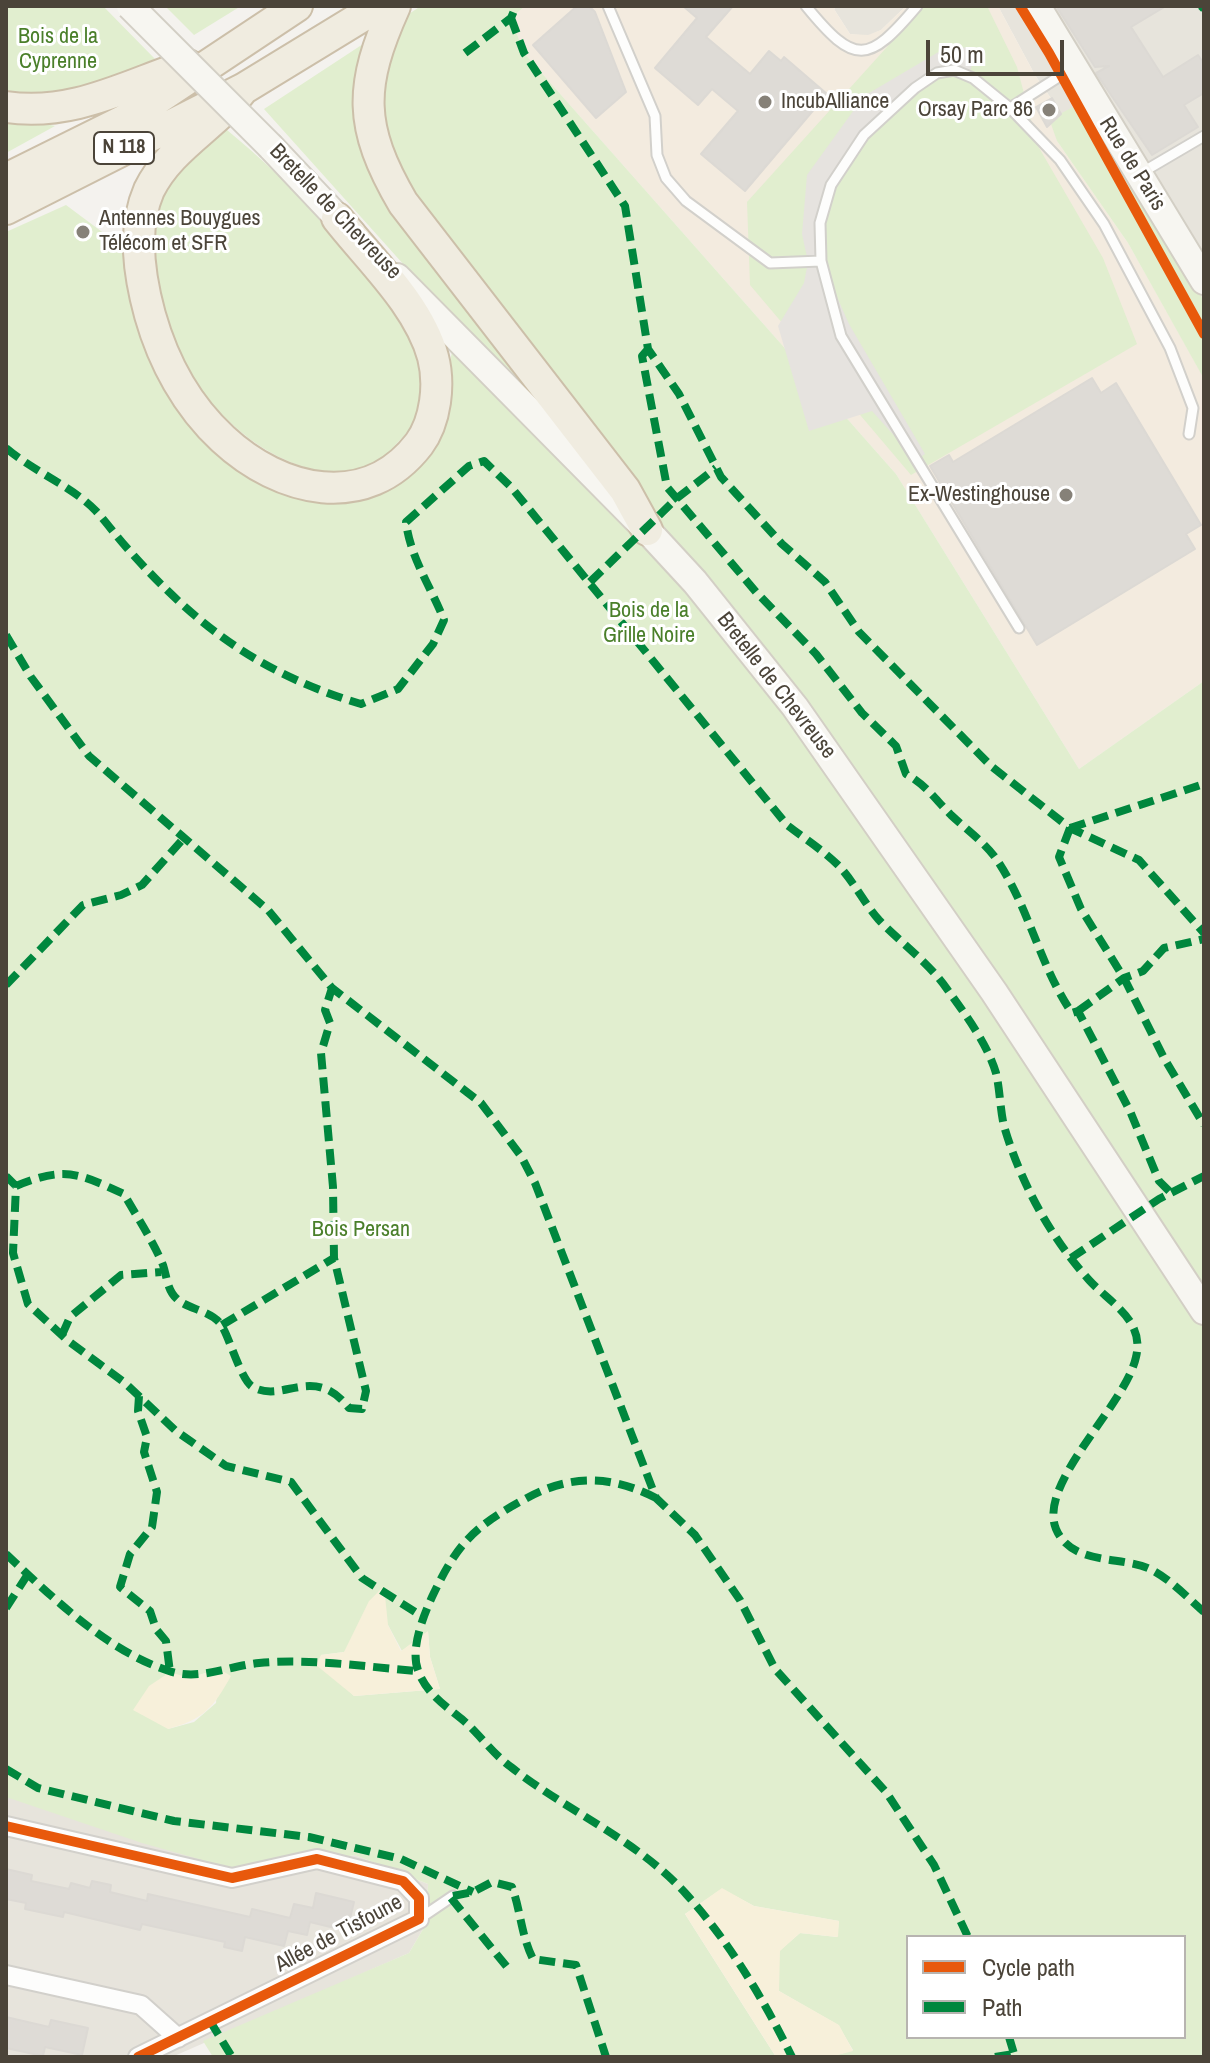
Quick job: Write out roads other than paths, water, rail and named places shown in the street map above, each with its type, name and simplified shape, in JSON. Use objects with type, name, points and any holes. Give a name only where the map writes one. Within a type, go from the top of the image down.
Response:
[{"type":"highway","name":"N 118","points":[[6,179],[127,119],[297,6]]},
{"type":"highway","name":"N 118","points":[[6,209],[243,89],[379,6]]},
{"type":"highway","points":[[395,6],[378,44],[369,78],[369,123],[380,163],[403,203],[625,490],[647,530]]},
{"type":"highway","points":[[6,107],[47,111],[105,97],[225,52]]},
{"type":"highway","points":[[243,89],[226,112],[165,165],[150,190],[138,233],[144,292],[155,333],[178,383],[223,440],[249,458],[307,485],[355,488],[377,481],[412,453],[427,434],[436,389],[433,358],[423,332],[337,218]]},
{"type":"main road","name":"Bretelle de Chevreuse","points":[[130,6],[337,218],[466,344],[695,582],[795,707],[994,992],[1200,1306]]},
{"type":"main road","name":"Rue de Paris","points":[[1037,6],[1204,281]]},
{"type":"street","name":"Allée de Tisfoune","points":[[6,1826],[232,1878],[317,1859],[403,1881],[419,1898],[419,1919],[138,2057]]},
{"type":"street","points":[[6,1975],[141,2005],[178,2038]]},
{"type":"lane","points":[[608,6],[655,116],[657,155],[666,178],[686,201],[770,263],[821,261]]},
{"type":"lane","points":[[806,6],[843,47],[866,50],[887,42],[917,6]]},
{"type":"lane","points":[[1010,108],[1073,68]]},
{"type":"lane","points":[[1019,628],[841,336],[821,261],[820,223],[831,185],[864,135],[915,88],[937,73],[954,70],[973,78],[1010,108],[1060,160],[1104,224],[1170,348],[1193,408],[1189,434]]},
{"type":"lane","points":[[1138,174],[1204,136]]},
{"type":"lane","points":[[419,1919],[453,1896]]},
{"type":"place","name":"IncubAlliance","points":[[765,102]]},
{"type":"place","name":"Orsay Parc 86","points":[[1049,110]]},
{"type":"place","name":"Antennes Bouygues Télécom et SFR","points":[[83,232]]},
{"type":"place","name":"Ex-Westinghouse","points":[[1066,495]]},
{"type":"park label","name":"Bois de la Cyprenne","points":[[58,50]]},
{"type":"park label","name":"Bois de la Grille Noire","points":[[649,624]]},
{"type":"park label","name":"Bois Persan","points":[[361,1230]]}]
